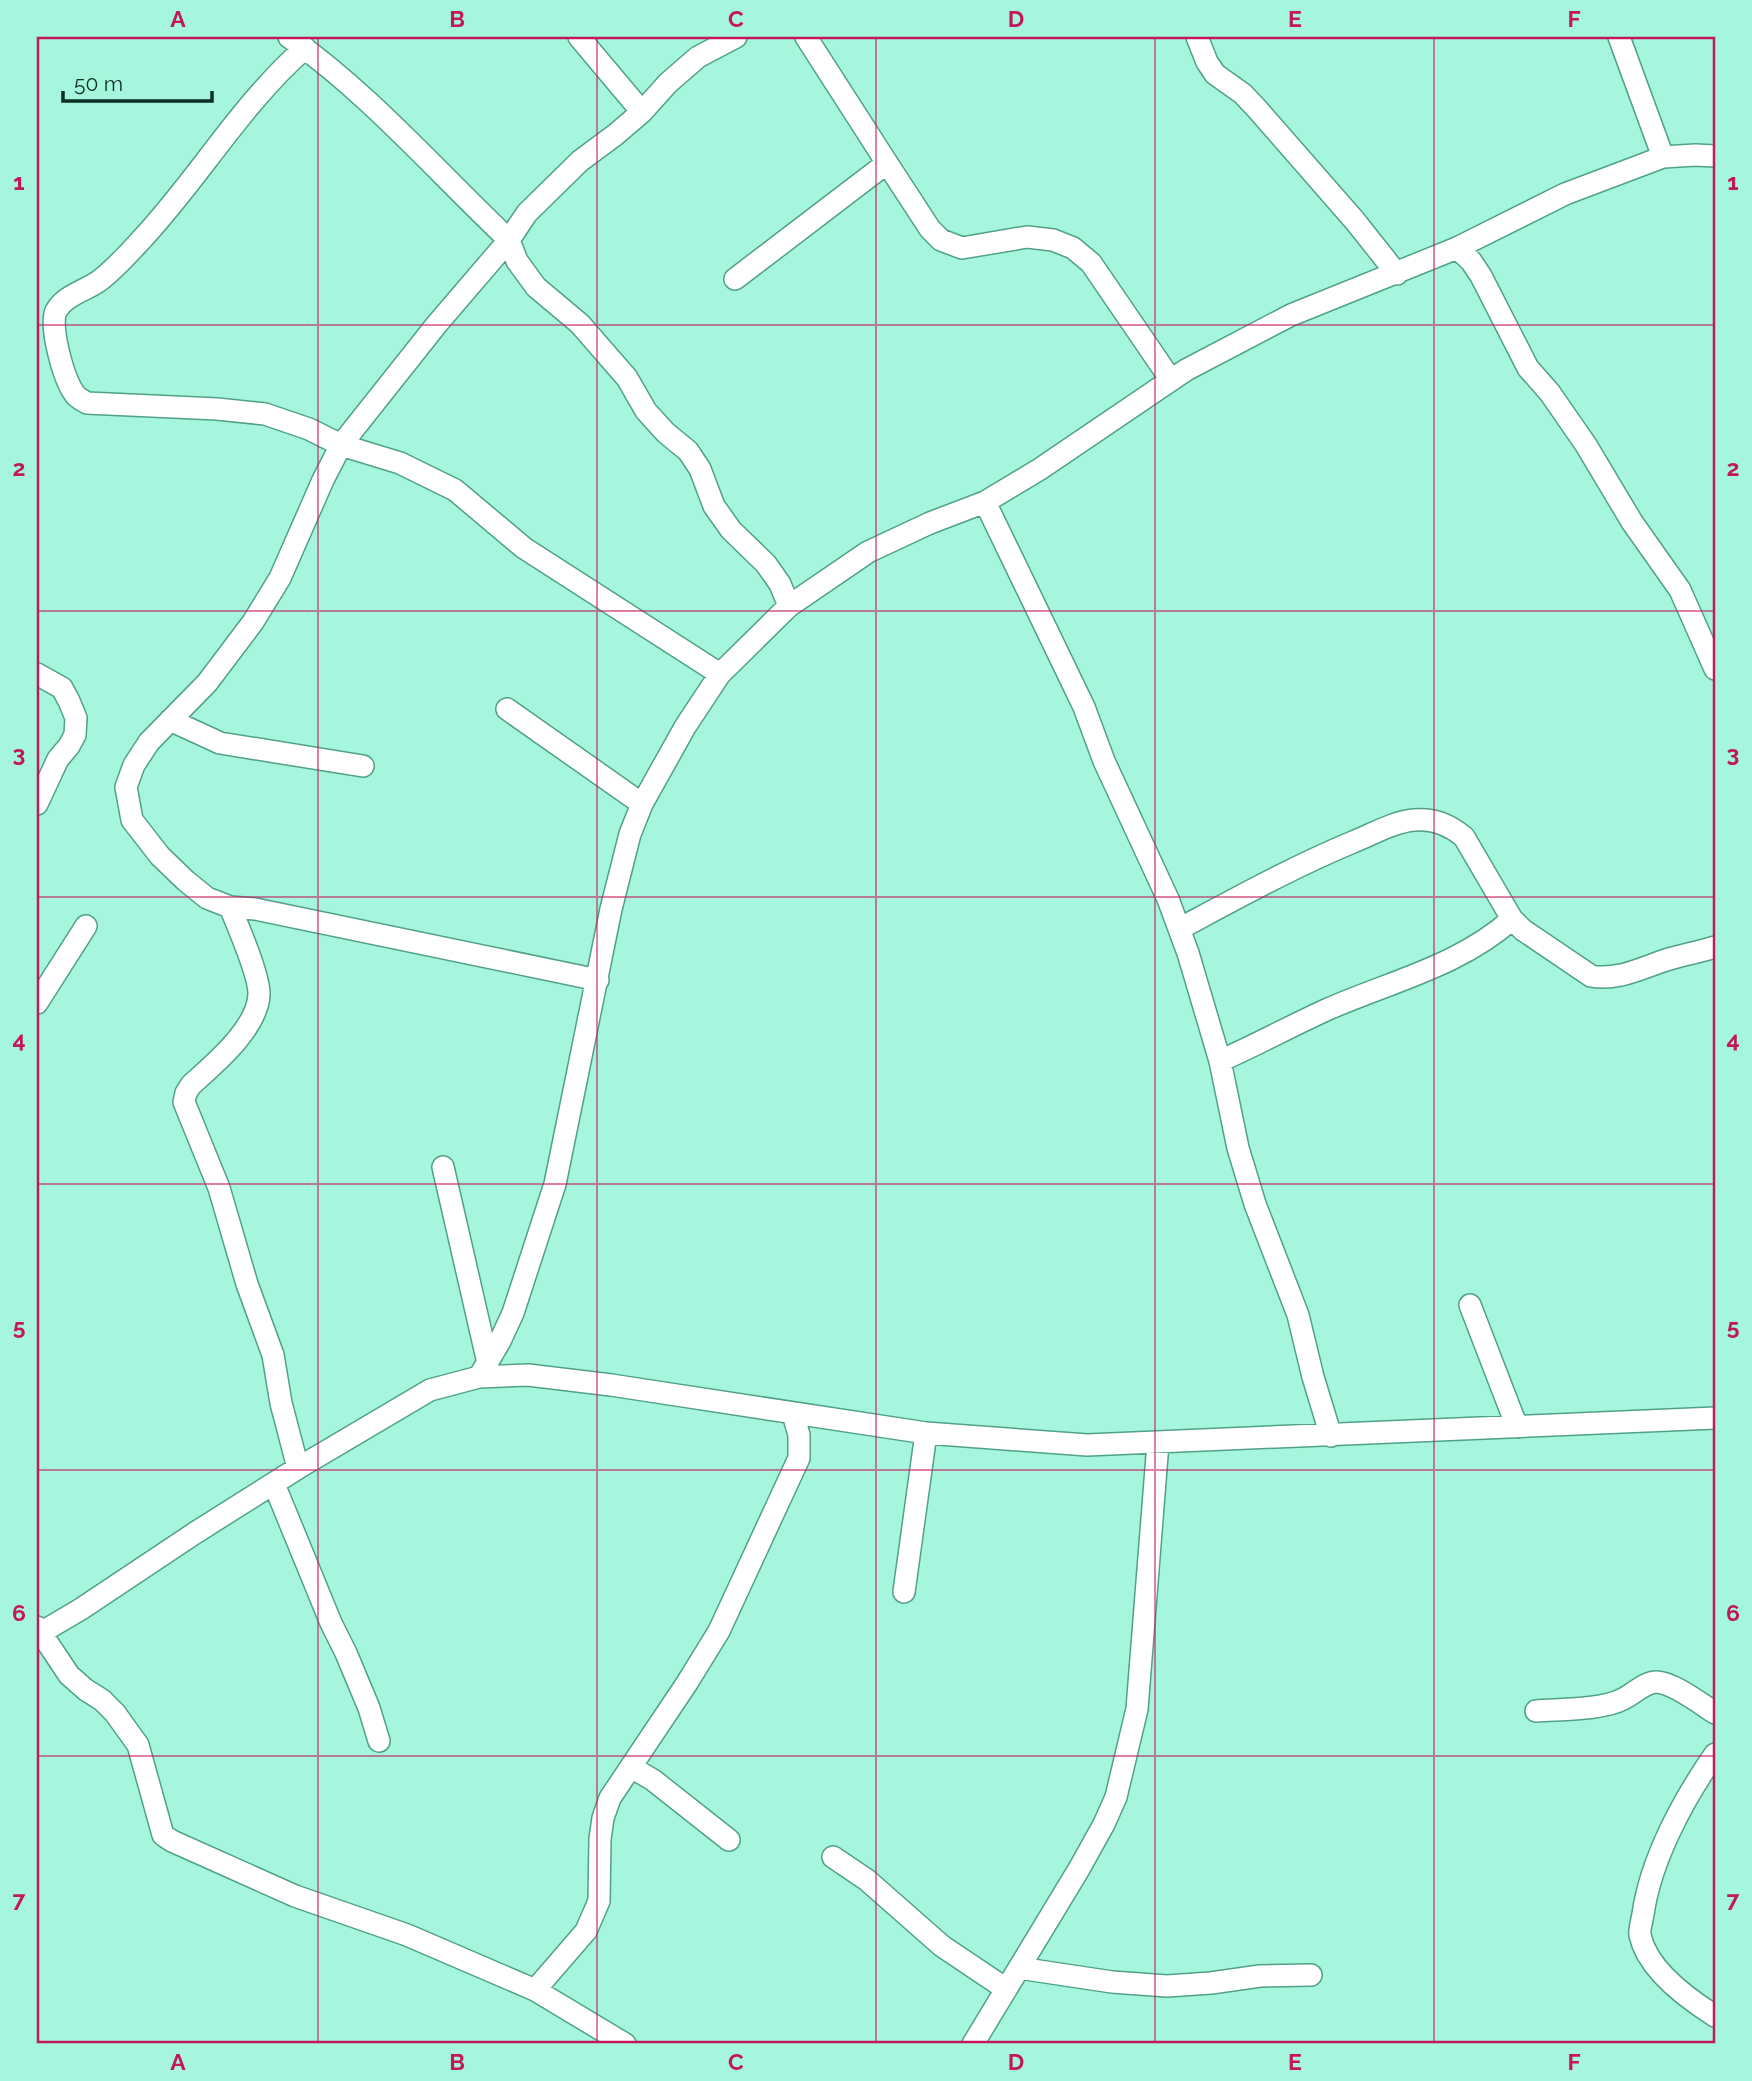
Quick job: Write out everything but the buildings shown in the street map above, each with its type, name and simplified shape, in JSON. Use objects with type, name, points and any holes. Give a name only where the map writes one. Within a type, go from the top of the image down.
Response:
[{"type":"street","points":[[579,37],[642,112]]},
{"type":"street","points":[[598,980],[255,909],[230,907],[207,898],[160,856],[132,820],[126,787],[134,765],[149,742],[207,682],[259,611],[280,578],[341,445],[428,334],[509,240],[527,213],[564,175],[642,112],[668,83],[698,58],[736,37]]},
{"type":"street","points":[[806,37],[930,229],[941,240],[961,248],[1027,237],[1053,240],[1073,248],[1091,263],[1171,380]]},
{"type":"street","points":[[1198,37],[1207,62],[1215,74],[1243,94],[1258,110],[1396,274]]},
{"type":"street","points":[[1619,37],[1663,157]]},
{"type":"street","points":[[720,674],[524,548],[455,490],[400,463],[341,445],[309,429],[265,414],[87,403],[73,392],[60,359],[54,325],[56,312],[64,302],[99,281],[143,238],[281,69],[297,43],[368,102],[509,240],[517,261],[536,287],[580,324],[627,378],[646,411],[666,433],[688,451],[700,468],[714,506],[731,530],[766,564],[780,584],[789,606]]},
{"type":"street","points":[[483,1370],[513,1313],[555,1184],[611,909],[626,847],[642,804],[685,727],[720,674],[789,606],[868,552],[930,523],[985,502],[1040,469],[1186,370],[1291,316],[1457,248],[1565,194],[1663,157],[1715,156]]},
{"type":"street","points":[[734,279],[887,163]]},
{"type":"street","points":[[1457,248],[1471,261],[1481,276],[1528,368],[1550,393],[1579,435],[1621,506],[1680,590],[1715,669]]},
{"type":"street","points":[[985,502],[1084,707],[1104,761],[1168,899],[1220,1061],[1238,1148],[1255,1204],[1298,1315],[1331,1436]]},
{"type":"street","points":[[37,674],[62,688],[76,718],[75,734],[58,759],[37,804]]},
{"type":"street","points":[[507,709],[642,804]]},
{"type":"street","points":[[170,720],[220,743],[363,766]]},
{"type":"street","points":[[1179,929],[1305,862],[1398,823],[1417,820],[1453,827],[1464,837],[1522,930],[1591,976],[1602,978],[1630,974],[1666,960],[1715,947]]},
{"type":"street","points":[[230,907],[259,995],[255,1013],[236,1042],[191,1085],[184,1102],[219,1188],[247,1284],[273,1355],[281,1403],[298,1468]]},
{"type":"street","points":[[1220,1061],[1327,1010],[1428,970],[1497,933],[1513,919]]},
{"type":"street","points":[[37,1003],[86,926]]},
{"type":"street","points":[[443,1167],[483,1370]]},
{"type":"street","points":[[1470,1305],[1517,1427]]},
{"type":"street","points":[[625,2044],[535,1990],[407,1935],[295,1896],[163,1835],[138,1745],[115,1713],[69,1675],[38,1632],[81,1609],[298,1468],[430,1390],[483,1370],[611,1385],[926,1433],[1087,1446],[1715,1418]]},
{"type":"street","points":[[535,1990],[586,1931],[599,1901],[600,1839],[610,1798],[719,1631],[799,1458],[799,1435],[793,1413]]},
{"type":"street","points":[[904,1592],[926,1433]]},
{"type":"street","points":[[973,2044],[1104,1824],[1119,1787],[1137,1709],[1158,1443]]},
{"type":"street","points":[[274,1484],[369,1708],[379,1741]]},
{"type":"street","points":[[1536,1711],[1611,1704],[1657,1682],[1673,1687],[1715,1713]]},
{"type":"street","points":[[1715,1754],[1699,1777],[1661,1851],[1646,1892],[1640,1934],[1653,1964],[1691,2000],[1715,2016]]},
{"type":"street","points":[[631,1767],[653,1780],[729,1840]]},
{"type":"street","points":[[833,1857],[867,1880],[942,1946],[1006,1989]]},
{"type":"street","points":[[1019,1968],[1112,1982],[1167,1986],[1260,1976],[1311,1975]]}]
